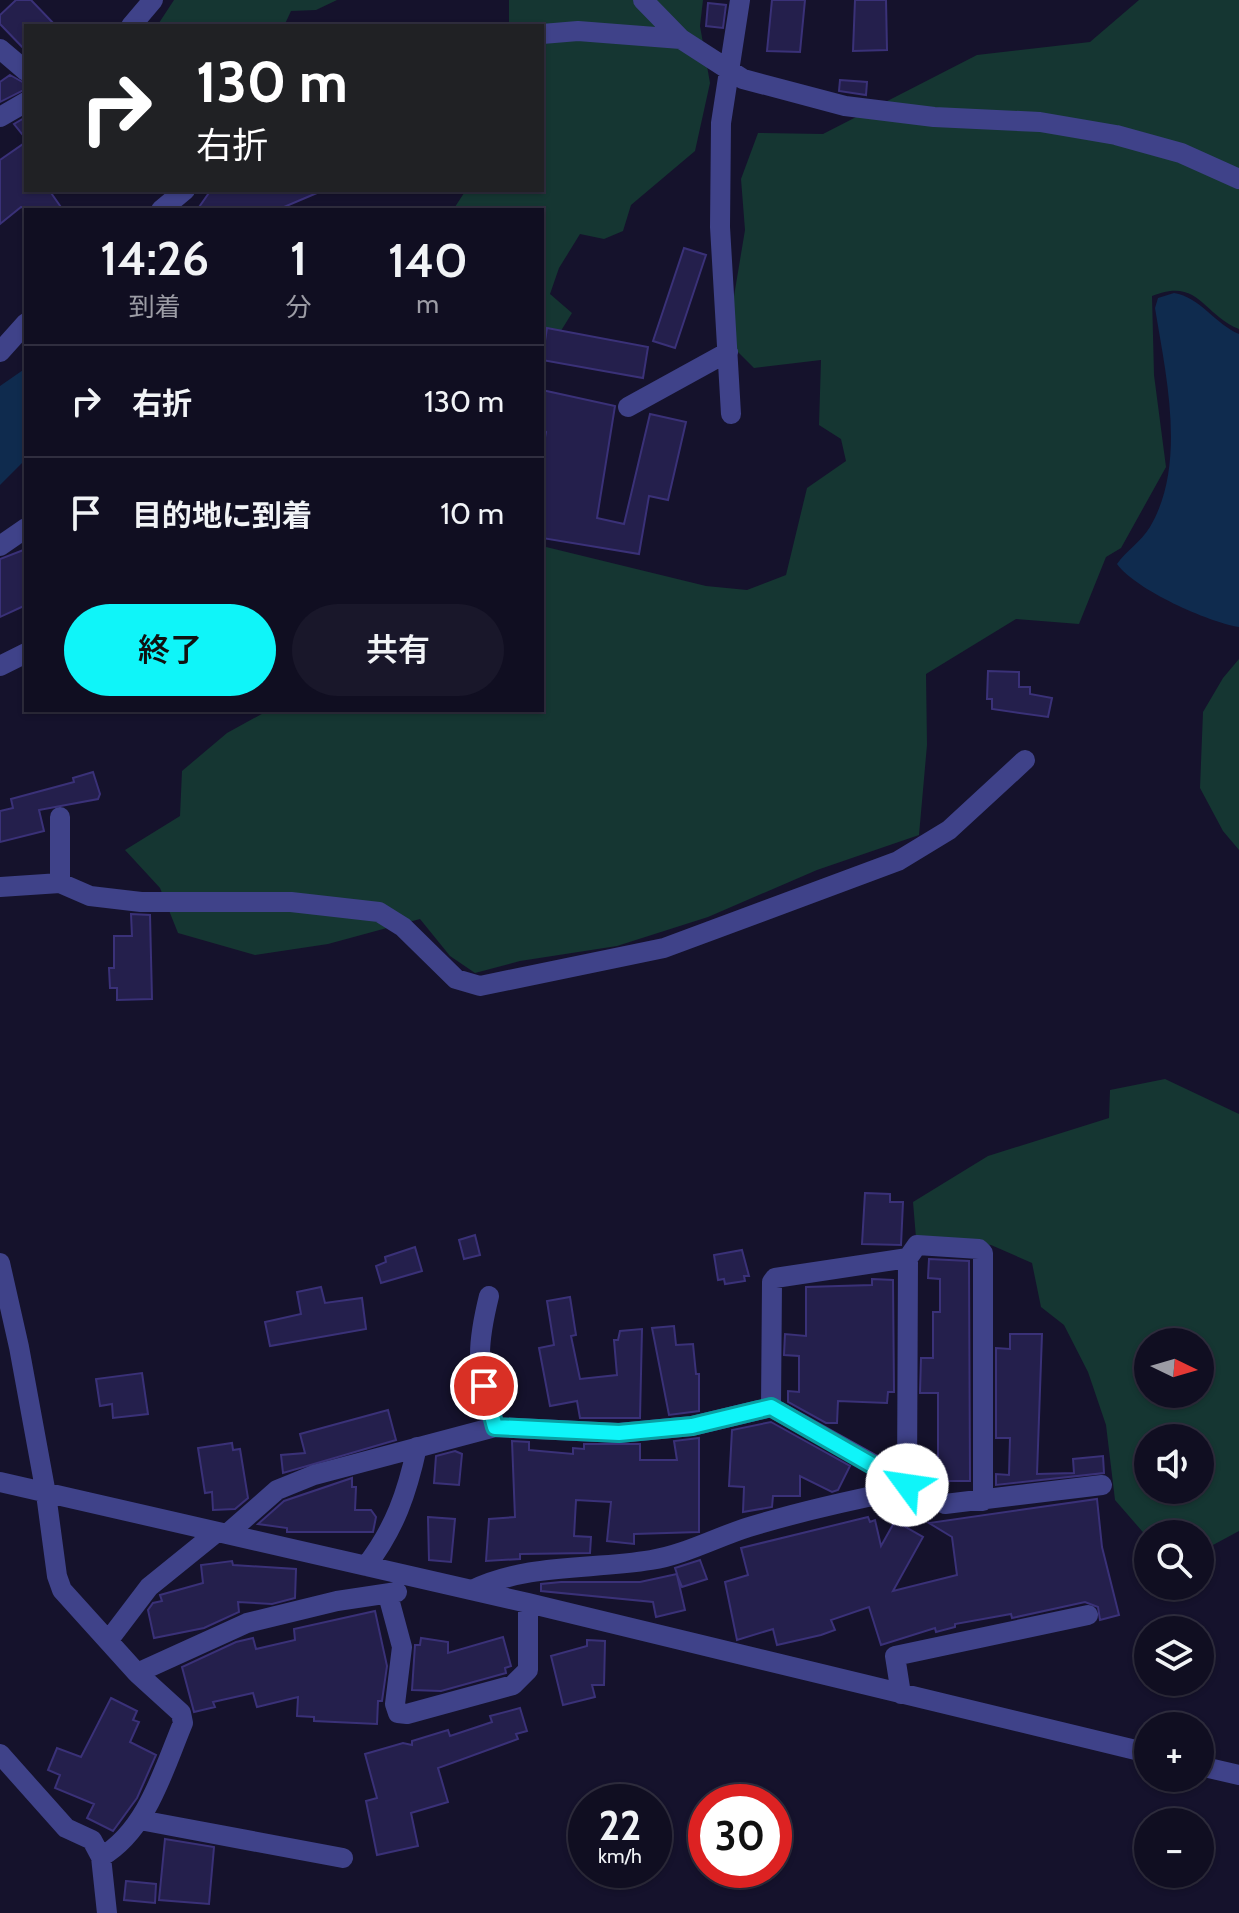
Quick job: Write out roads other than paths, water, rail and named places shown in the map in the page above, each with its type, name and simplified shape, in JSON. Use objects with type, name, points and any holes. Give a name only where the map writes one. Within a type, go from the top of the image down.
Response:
[{"type":"street","points":[[133,24],[153,0]]},
{"type":"street","points":[[643,0],[681,39],[743,79],[845,106],[934,117],[1040,122],[1116,135],[1181,153],[1239,179]]},
{"type":"street","points":[[731,414],[720,227],[721,123],[740,0]]},
{"type":"street","points":[[544,34],[578,31],[681,39]]},
{"type":"street","points":[[0,49],[24,69]]},
{"type":"street","points":[[0,117],[24,103]]},
{"type":"street","points":[[163,208],[183,192]]},
{"type":"street","points":[[0,352],[24,325]]},
{"type":"street","points":[[628,407],[728,352]]},
{"type":"street","points":[[0,546],[24,529]]},
{"type":"street","points":[[0,666],[24,654]]},
{"type":"street","points":[[0,887],[60,883],[90,896],[141,902],[291,902],[379,912],[403,927],[456,979],[480,986],[664,948],[898,861],[949,830],[1025,760]]},
{"type":"street","points":[[60,817],[60,883]]},
{"type":"street","points":[[907,1485],[908,1258],[917,1245],[979,1249],[983,1253],[983,1501]]},
{"type":"street","points":[[771,1407],[772,1282],[775,1278],[908,1258]]},
{"type":"street","points":[[0,1263],[62,1590],[137,1673],[181,1713],[183,1723],[140,1820],[120,1846],[101,1857]]},
{"type":"street","points":[[489,1296],[478,1343],[478,1365],[495,1427]]},
{"type":"street","points":[[108,1641],[149,1587],[277,1490],[314,1475],[495,1427],[619,1433],[692,1426],[771,1407],[945,1504],[1102,1485]]},
{"type":"street","points":[[366,1566],[388,1538],[406,1498],[417,1447]]},
{"type":"street","points":[[0,1482],[528,1603],[1134,1750]]},
{"type":"street","points":[[472,1590],[495,1579],[545,1569],[654,1560],[748,1528],[827,1505],[897,1491],[907,1485]]},
{"type":"street","points":[[137,1673],[247,1623],[337,1601],[388,1595],[399,1592],[416,1577]]},
{"type":"street","points":[[388,1595],[402,1647],[395,1704],[398,1713],[407,1714],[513,1685],[524,1678],[528,1670],[528,1603]]},
{"type":"street","points":[[901,1694],[895,1656],[1088,1615]]},
{"type":"street","points":[[0,1754],[66,1828],[92,1840],[101,1857],[107,1913]]},
{"type":"street","points":[[1214,1769],[1239,1775]]},
{"type":"street","points":[[140,1820],[343,1858]]},
{"type":"water","points":[[1174,293],[1200,305],[1239,334],[1239,627],[1210,619],[1156,594],[1126,574],[1117,564],[1150,527],[1168,476],[1171,448],[1168,391],[1155,308],[1158,298]]},
{"type":"water","points":[[24,369],[24,461],[0,485],[0,386]]}]
